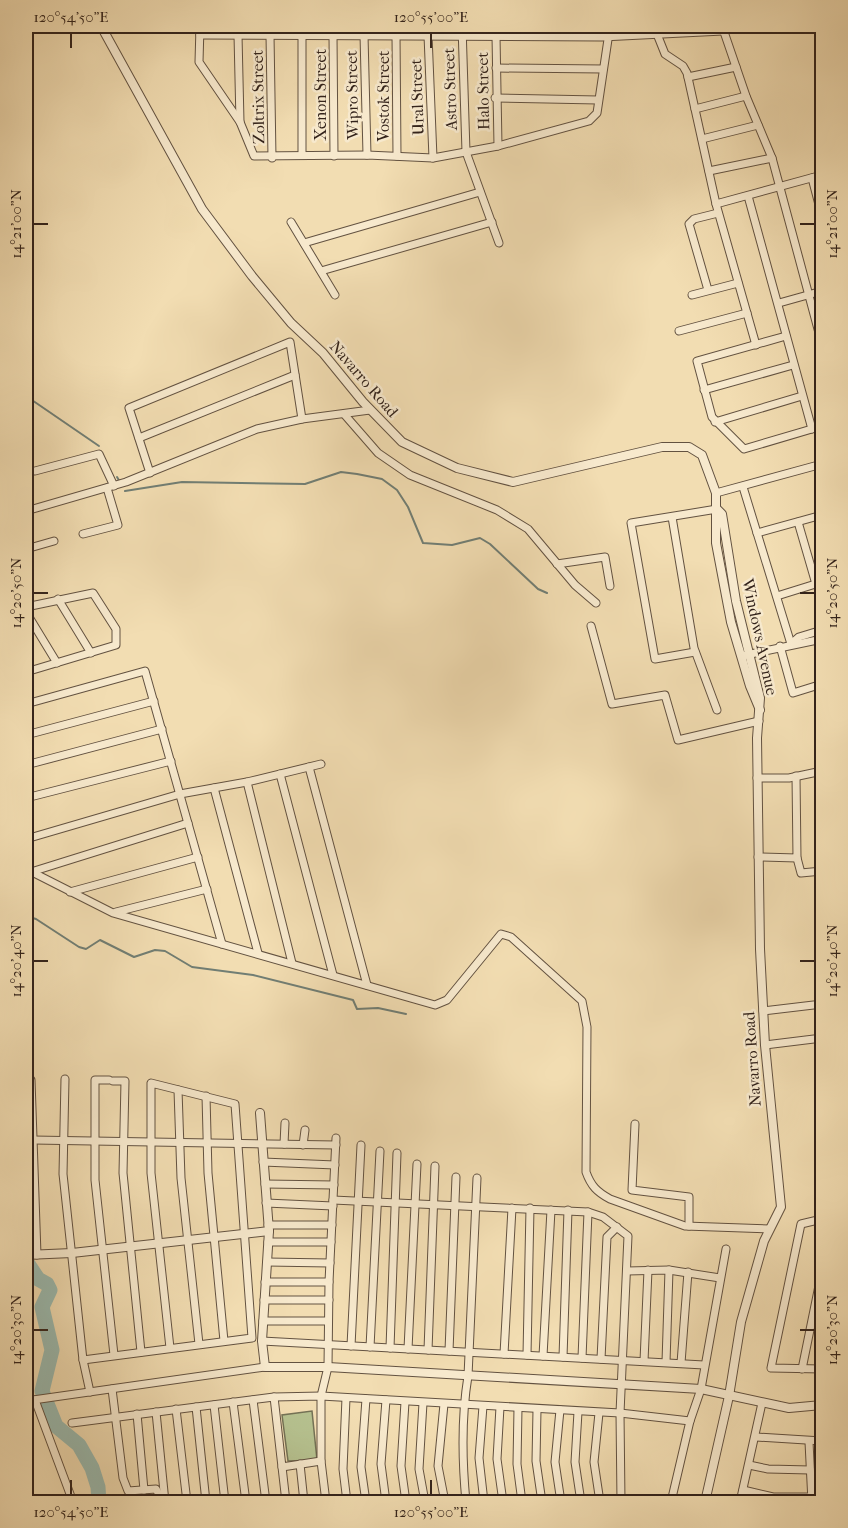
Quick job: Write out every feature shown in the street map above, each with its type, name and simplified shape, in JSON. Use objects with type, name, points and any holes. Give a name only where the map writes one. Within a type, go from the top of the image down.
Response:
[{"type":"street","points":[[27,27],[41,26]]},
{"type":"street","name":"Navarro Road","points":[[101,26],[202,209],[252,276],[291,323],[323,353],[370,410],[402,442],[457,468],[513,482],[662,447],[689,447],[702,456],[716,493],[717,508]]},
{"type":"street","points":[[200,26],[199,62],[240,122],[254,156],[272,158],[302,155],[433,158],[498,147],[590,121],[597,113],[610,26]]},
{"type":"street","name":"Astro Street","points":[[462,26],[466,152],[499,243]]},
{"type":"street","points":[[647,26],[647,34]]},
{"type":"street","points":[[200,34],[608,36],[657,34],[678,29],[723,28],[746,96],[772,158],[822,344]]},
{"type":"street","points":[[657,34],[665,54],[683,66],[688,77],[718,213],[756,345]]},
{"type":"street","points":[[238,35],[240,122]]},
{"type":"street","name":"Zoltrix Street","points":[[270,35],[272,158]]},
{"type":"street","points":[[302,35],[302,155]]},
{"type":"street","name":"Xenon Street","points":[[333,35],[334,156]]},
{"type":"street","name":"Wipro Street","points":[[364,35],[367,155]]},
{"type":"street","name":"Vostok Street","points":[[396,35],[397,156]]},
{"type":"street","name":"Ural Street","points":[[428,35],[433,158]]},
{"type":"street","name":"Halo Street","points":[[496,36],[495,98],[498,147]]},
{"type":"street","points":[[496,68],[603,69]]},
{"type":"street","points":[[688,77],[736,68]]},
{"type":"street","points":[[695,110],[746,96]]},
{"type":"street","points":[[495,98],[598,100]]},
{"type":"street","points":[[702,139],[758,125]]},
{"type":"street","points":[[709,171],[772,158]]},
{"type":"street","points":[[716,204],[822,175]]},
{"type":"street","points":[[812,178],[822,216]]},
{"type":"street","points":[[304,243],[480,192]]},
{"type":"street","points":[[748,196],[812,429]]},
{"type":"street","points":[[708,290],[689,224],[694,219],[718,213]]},
{"type":"street","points":[[291,222],[335,295]]},
{"type":"street","points":[[321,272],[492,222]]},
{"type":"street","points":[[692,295],[738,283]]},
{"type":"street","points":[[779,303],[822,291]]},
{"type":"street","points":[[679,331],[747,313]]},
{"type":"street","points":[[786,336],[697,361],[715,422],[744,449],[822,426]]},
{"type":"street","points":[[150,473],[129,408],[290,342],[302,419]]},
{"type":"street","points":[[704,390],[793,365]]},
{"type":"street","points":[[139,438],[295,375]]},
{"type":"street","points":[[715,422],[802,396]]},
{"type":"street","points":[[26,511],[150,473],[257,429],[302,419],[370,410]]},
{"type":"street","points":[[344,414],[378,453],[393,465],[433,487],[513,518],[528,529],[596,603]]},
{"type":"street","points":[[35,471],[99,454],[110,487],[118,525],[83,534]]},
{"type":"street","points":[[716,493],[822,464]]},
{"type":"street","points":[[743,487],[791,644]]},
{"type":"street","points":[[695,652],[655,659],[631,523],[717,508]]},
{"type":"street","name":"Windows Avenue","points":[[717,508],[722,514],[745,655],[760,698],[760,710]]},
{"type":"street","points":[[758,534],[822,515]]},
{"type":"street","points":[[672,517],[695,652],[717,710]]},
{"type":"street","points":[[777,596],[819,583],[798,522]]},
{"type":"street","points":[[26,549],[54,542]]},
{"type":"street","points":[[558,564],[605,556],[610,586]]},
{"type":"street","points":[[26,607],[93,593],[116,629],[116,645],[26,672]]},
{"type":"street","points":[[58,599],[91,653]]},
{"type":"street","points":[[26,612],[57,663]]},
{"type":"street","points":[[591,627],[612,704],[665,694],[678,740],[759,722]]},
{"type":"street","points":[[791,644],[799,637],[822,630]]},
{"type":"street","points":[[745,655],[791,644],[802,645],[822,639]]},
{"type":"street","points":[[780,646],[792,693],[822,684]]},
{"type":"street","points":[[26,704],[145,671],[222,944]]},
{"type":"street","points":[[26,735],[154,701]]},
{"type":"street","name":"Navarro Road","points":[[705,1503],[729,1396],[741,1322],[769,1229],[779,1216],[781,1207],[763,1011],[757,778],[760,710]]},
{"type":"street","points":[[26,765],[162,729]]},
{"type":"street","points":[[26,798],[171,761]]},
{"type":"street","points":[[26,839],[180,794],[247,782],[321,764]]},
{"type":"street","points":[[309,767],[367,985]]},
{"type":"street","points":[[757,778],[796,776],[822,771]]},
{"type":"street","points":[[280,774],[333,975]]},
{"type":"street","points":[[796,776],[797,858],[801,873],[822,871],[822,880]]},
{"type":"street","points":[[247,782],[292,963]]},
{"type":"street","points":[[214,788],[258,953]]},
{"type":"street","points":[[28,871],[188,823]]},
{"type":"street","points":[[70,892],[198,857]]},
{"type":"street","points":[[759,857],[797,858]]},
{"type":"street","points":[[28,871],[113,913],[435,1005],[447,1000],[501,934],[511,937],[582,1001],[587,1027],[586,1172],[590,1184],[610,1199],[689,1226],[769,1229]]},
{"type":"street","points":[[113,913],[207,889]]},
{"type":"street","points":[[763,1011],[822,1005]]},
{"type":"street","points":[[765,1045],[822,1038]]},
{"type":"street","points":[[26,1079],[32,1080],[29,1125],[33,1140],[36,1255]]},
{"type":"street","points":[[65,1079],[63,1174],[83,1360],[90,1392]]},
{"type":"street","points":[[114,1355],[95,1180],[95,1080],[125,1081],[123,1173],[141,1352]]},
{"type":"street","points":[[83,1360],[252,1338],[235,1104],[151,1083],[152,1173],[170,1348]]},
{"type":"street","points":[[178,1090],[188,1240],[199,1344]]},
{"type":"street","points":[[206,1096],[208,1173],[224,1341]]},
{"type":"street","points":[[260,1113],[268,1228],[262,1341],[265,1367]]},
{"type":"street","points":[[284,1144],[285,1123]]},
{"type":"street","points":[[635,1124],[632,1190],[689,1197],[689,1226]]},
{"type":"street","points":[[303,1145],[305,1130]]},
{"type":"street","points":[[33,1140],[303,1145],[336,1142],[328,1300],[328,1367],[321,1396],[321,1461],[326,1503]]},
{"type":"street","points":[[351,1346],[360,1145]]},
{"type":"street","points":[[370,1347],[380,1151]]},
{"type":"street","points":[[390,1348],[397,1153]]},
{"type":"street","points":[[263,1162],[335,1165]]},
{"type":"street","points":[[408,1349],[417,1164]]},
{"type":"street","points":[[26,1167],[34,1166]]},
{"type":"street","points":[[428,1350],[435,1166]]},
{"type":"street","points":[[449,1351],[456,1178]]},
{"type":"street","points":[[466,1503],[462,1466],[464,1405],[468,1376],[477,1178]]},
{"type":"street","points":[[265,1184],[334,1185]]},
{"type":"street","points":[[266,1203],[378,1201],[454,1206],[477,1205],[568,1210],[588,1212],[603,1217],[628,1236],[620,1413],[621,1501],[601,1503],[594,1462],[599,1413]]},
{"type":"street","points":[[504,1354],[512,1208]]},
{"type":"street","points":[[527,1355],[530,1209]]},
{"type":"street","points":[[543,1356],[551,1210]]},
{"type":"street","points":[[563,1357],[568,1210]]},
{"type":"street","points":[[582,1358],[588,1212]]},
{"type":"street","points":[[822,1219],[801,1224],[771,1368],[822,1369]]},
{"type":"street","points":[[26,1255],[101,1250],[215,1237],[268,1228],[332,1225]]},
{"type":"street","points":[[26,1227],[36,1227]]},
{"type":"street","points":[[601,1359],[607,1237],[617,1227]]},
{"type":"street","points":[[268,1242],[331,1242]]},
{"type":"street","points":[[671,1503],[690,1421],[701,1389],[726,1249]]},
{"type":"street","points":[[267,1262],[330,1263]]},
{"type":"street","points":[[644,1361],[648,1270]]},
{"type":"street","points":[[627,1271],[669,1270],[720,1278]]},
{"type":"street","points":[[666,1362],[669,1270]]},
{"type":"street","points":[[802,1369],[822,1271]]},
{"type":"street","points":[[681,1363],[688,1272]]},
{"type":"street","points":[[266,1282],[329,1282]]},
{"type":"street","points":[[264,1300],[328,1300]]},
{"type":"street","points":[[263,1321],[328,1321]]},
{"type":"street","points":[[262,1341],[704,1365]]},
{"type":"street","points":[[26,1401],[265,1367],[328,1367],[701,1389],[789,1408],[822,1405]]},
{"type":"street","points":[[112,1389],[123,1478],[128,1491],[156,1489],[164,1503]]},
{"type":"street","points":[[72,1423],[274,1397],[321,1396],[620,1413],[690,1421]]},
{"type":"street","points":[[274,1397],[286,1503]]},
{"type":"street","points":[[346,1398],[343,1469],[347,1503]]},
{"type":"street","points":[[366,1399],[361,1467],[366,1503]]},
{"type":"street","points":[[35,1400],[73,1503]]},
{"type":"street","points":[[253,1400],[266,1503]]},
{"type":"street","points":[[386,1400],[381,1464],[386,1503]]},
{"type":"street","points":[[405,1401],[401,1466],[406,1503]]},
{"type":"street","points":[[233,1402],[246,1503]]},
{"type":"street","points":[[423,1403],[419,1469],[425,1503]]},
{"type":"street","points":[[740,1503],[762,1403]]},
{"type":"street","points":[[444,1404],[438,1466],[445,1503]]},
{"type":"street","points":[[214,1405],[225,1503]]},
{"type":"street","points":[[483,1406],[479,1458],[484,1503]]},
{"type":"street","points":[[196,1407],[206,1503]]},
{"type":"street","points":[[500,1407],[497,1459],[503,1503]]},
{"type":"street","points":[[518,1408],[517,1464],[522,1503]]},
{"type":"street","points":[[176,1410],[187,1503]]},
{"type":"street","points":[[537,1410],[536,1461],[542,1503]]},
{"type":"street","points":[[560,1410],[555,1462],[561,1503]]},
{"type":"street","points":[[156,1412],[164,1503]]},
{"type":"street","points":[[578,1412],[575,1462],[581,1503]]},
{"type":"street","points":[[137,1414],[144,1490]]},
{"type":"street","points":[[756,1437],[822,1441]]},
{"type":"street","points":[[743,1490],[773,1497],[812,1500],[809,1442]]},
{"type":"street","points":[[282,1467],[321,1461]]},
{"type":"street","points":[[300,1464],[304,1503]]},
{"type":"street","points":[[749,1465],[768,1469],[810,1470]]},
{"type":"green space","points":[[312,1411],[317,1460],[288,1461],[282,1415]]},
{"type":"waterway","points":[[26,396],[99,446]]},
{"type":"waterway","points":[[125,491],[182,482],[305,484],[341,472],[382,479],[397,490],[408,507],[423,543],[452,545],[480,538],[490,544],[538,589],[547,593]]},
{"type":"waterway","points":[[117,477],[120,482]]},
{"type":"waterway","points":[[26,916],[36,919],[79,947],[86,949],[100,940],[134,957],[155,950],[165,951],[192,967],[253,975],[353,1000],[357,1009],[378,1008],[406,1014]]},
{"type":"waterway","points":[[26,1261],[38,1279],[47,1284],[50,1290],[42,1307],[52,1350],[42,1391],[56,1426],[79,1445],[92,1468],[98,1487],[99,1502]]}]
